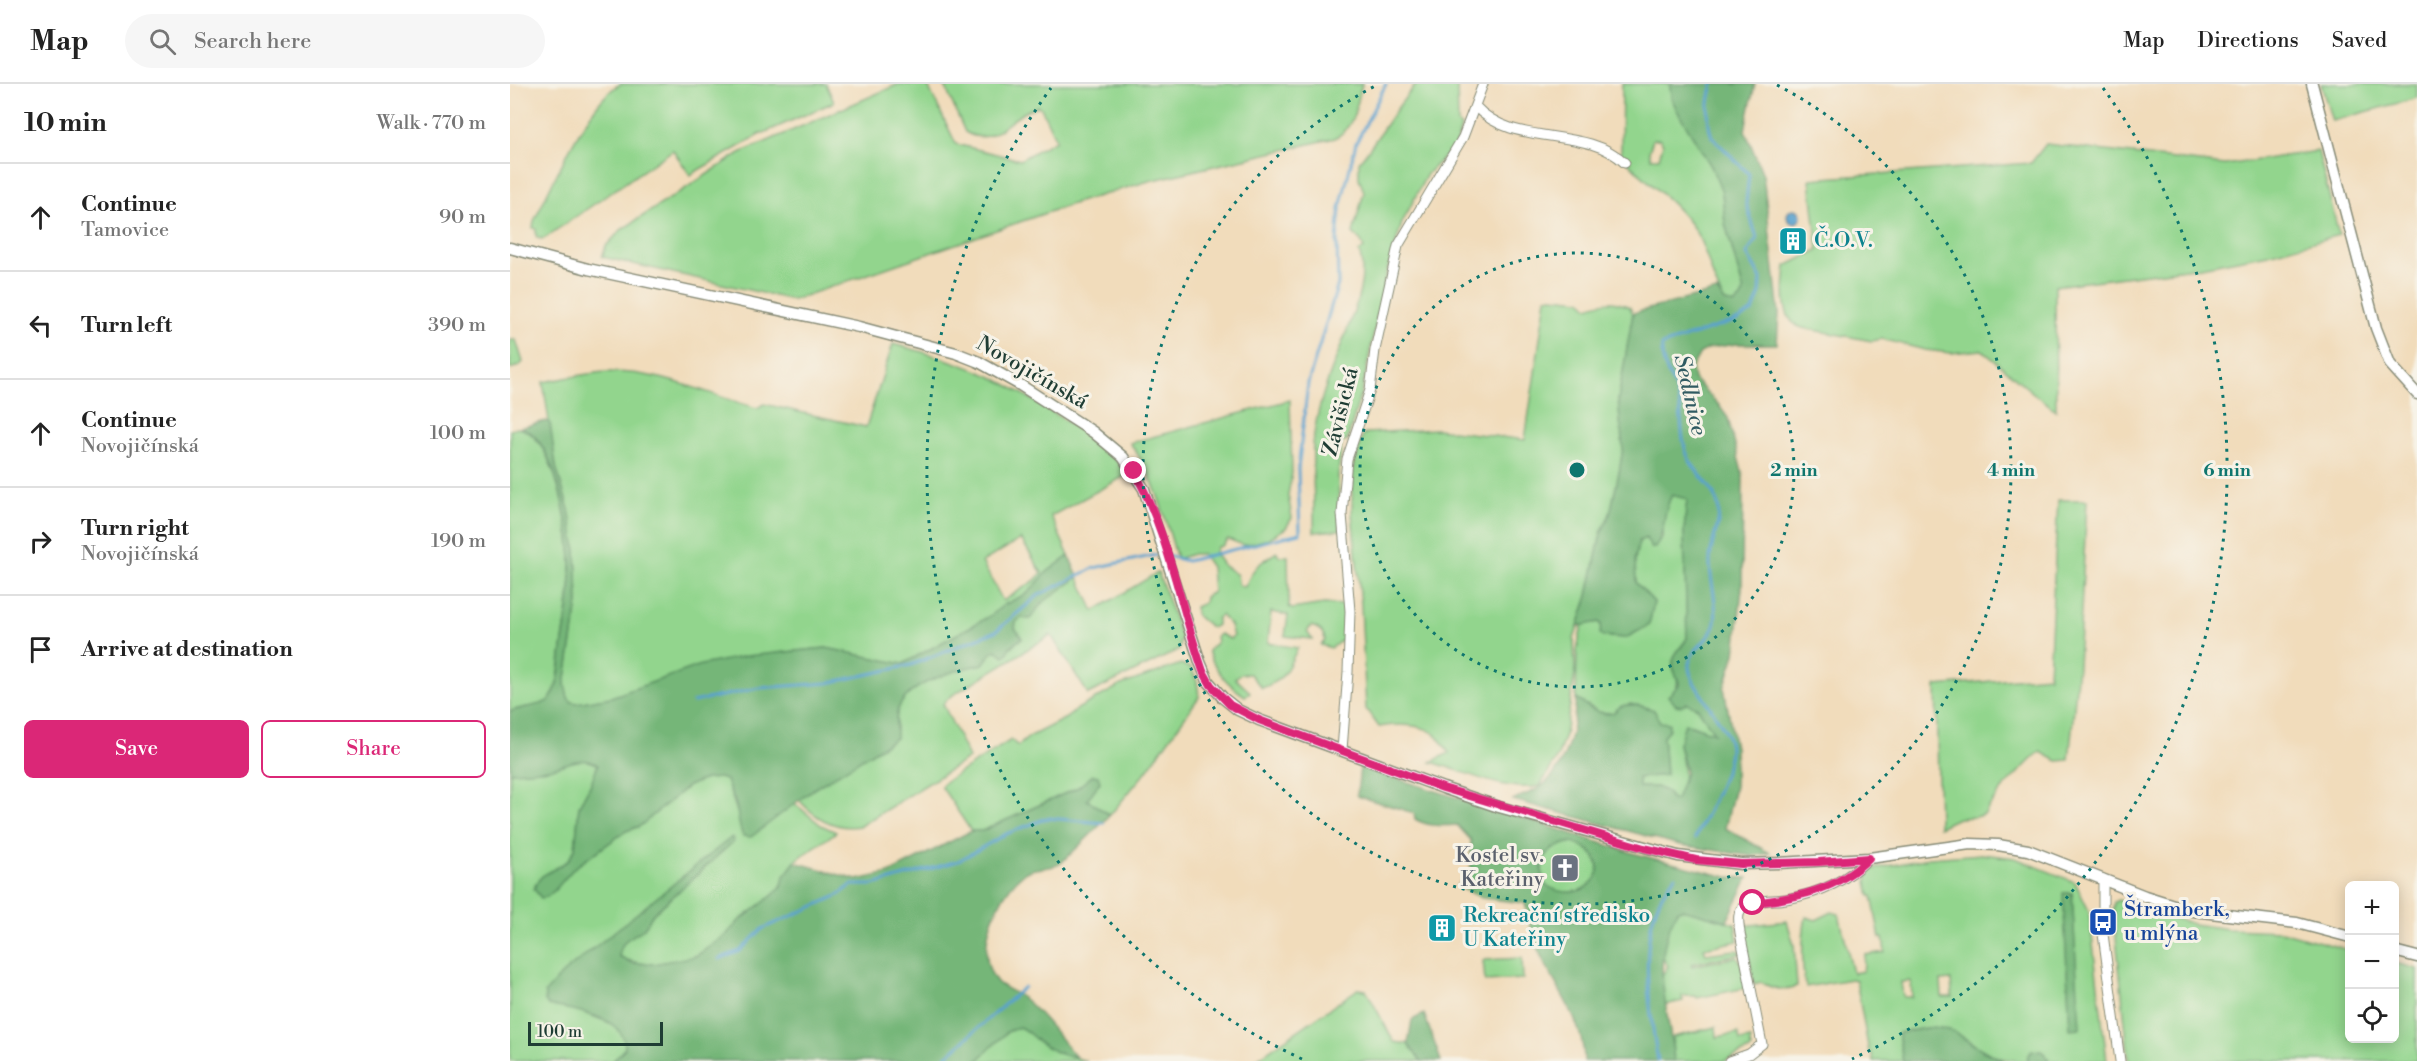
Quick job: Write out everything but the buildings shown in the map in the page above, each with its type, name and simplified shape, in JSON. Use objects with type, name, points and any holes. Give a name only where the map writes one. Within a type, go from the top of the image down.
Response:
[{"type":"street","name":"Závišická","points":[[1342,750],[1350,611],[1342,514],[1347,459],[1370,390],[1375,350],[1398,246],[1463,137],[1483,84]]},
{"type":"street","points":[[2312,84],[2376,327],[2390,364],[2417,394]]},
{"type":"street","points":[[1476,106],[1482,113],[1502,126],[1593,143],[1614,153],[1625,163]]},
{"type":"street","name":"Novojičínská","points":[[510,248],[588,269],[924,343],[978,362],[1020,385],[1093,432],[1117,452],[1134,471],[1144,489],[1163,544],[1203,671],[1216,692],[1246,715],[1499,807],[1678,856],[1741,864],[1819,862],[1869,858],[1949,846],[1998,845],[2028,850],[2145,896],[2193,911],[2297,923],[2345,936]]},
{"type":"street","points":[[1730,1061],[1749,1054],[1762,1044],[1740,933],[1738,919],[1740,911],[1744,906],[1753,903],[1786,899],[1823,888],[1854,873],[1869,858]]},
{"type":"street","points":[[2103,879],[2103,934],[2120,1061]]},
{"type":"street","points":[[2399,952],[2417,957]]},
{"type":"green space","points":[[621,84],[826,84],[834,102],[759,135],[690,175],[673,150],[548,236],[538,238],[536,229],[533,228],[534,221],[560,167],[597,106],[609,92]]},
{"type":"green space","points":[[899,84],[925,84],[929,88],[956,144],[1020,160],[1056,140],[1041,108],[1038,106],[1024,112],[988,136],[974,136],[965,132],[944,84],[1362,84],[1351,122],[1342,134],[1335,138],[1149,181],[1072,204],[793,300],[602,257],[606,246],[621,230],[740,153]]},
{"type":"green space","points":[[1417,84],[1457,84],[1458,123],[1461,127],[1456,145],[1427,174],[1402,223],[1385,278],[1363,386],[1347,441],[1342,442],[1338,476],[1340,530],[1314,532],[1313,445],[1318,411],[1356,307],[1361,283],[1362,267],[1359,252],[1364,248],[1353,233],[1364,192],[1359,178],[1359,162]]},
{"type":"green space","points":[[1622,84],[1670,84],[1671,97],[1711,166],[1722,192],[1725,223],[1744,292],[1735,304],[1725,302],[1699,238],[1686,218],[1621,154]],"holes":[[[1653,139],[1660,139],[1663,144],[1659,158],[1651,158],[1649,152]]]},
{"type":"green space","points":[[1670,84],[1755,84],[1745,130],[1763,175],[1779,313],[1777,344],[1736,344],[1710,348],[1700,353],[1692,367],[1694,379],[1728,418],[1743,476],[1742,588],[1735,654],[1724,688],[1735,748],[1735,786],[1725,828],[1770,853],[1751,856],[1680,845],[1513,800],[1532,792],[1552,777],[1568,746],[1574,722],[1576,699],[1607,714],[1624,706],[1642,706],[1654,710],[1660,722],[1669,723],[1669,729],[1663,736],[1666,775],[1638,778],[1639,787],[1656,787],[1666,791],[1672,800],[1676,800],[1686,772],[1679,744],[1685,723],[1714,733],[1698,708],[1687,703],[1681,706],[1676,705],[1668,696],[1679,685],[1673,661],[1687,638],[1684,532],[1687,499],[1672,495],[1655,548],[1651,548],[1646,538],[1639,541],[1635,559],[1636,583],[1654,602],[1649,625],[1626,638],[1603,636],[1600,634],[1601,624],[1599,622],[1578,626],[1588,596],[1601,533],[1610,514],[1619,473],[1623,448],[1618,400],[1633,313],[1717,291],[1725,302],[1735,304],[1744,292],[1725,223],[1722,192],[1711,166],[1678,112],[1671,97]]},
{"type":"green space","points":[[2321,84],[2417,84],[2417,98],[2332,121]]},
{"type":"green space","points":[[2046,144],[2225,165],[2318,151],[2339,235],[2268,254],[2201,267],[2055,286],[2056,410],[1982,350],[1951,353],[1925,350],[1882,339],[1872,341],[1803,328],[1790,319],[1785,302],[1786,266],[1818,250],[1810,179],[2031,163]]},
{"type":"green space","points":[[1546,298],[1581,300],[1588,307],[1599,303],[1618,303],[1630,307],[1633,314],[1618,400],[1623,448],[1619,473],[1610,514],[1601,533],[1588,596],[1574,639],[1575,674],[1565,735],[1558,756],[1540,786],[1527,787],[1499,784],[1431,762],[1449,753],[1437,736],[1417,727],[1393,725],[1379,727],[1366,709],[1361,605],[1352,513],[1353,466],[1363,435],[1367,433],[1437,429],[1525,440]]},
{"type":"green space","points":[[510,340],[516,340],[523,362],[510,369]]},
{"type":"green space","points":[[893,344],[966,366],[1021,393],[1088,436],[1120,465],[1125,476],[1051,516],[1069,556],[1047,572],[1028,593],[903,664],[826,648],[777,653],[611,697],[577,703],[568,698],[565,684],[578,603],[576,551],[569,510],[556,467],[543,382],[607,372],[626,372],[683,384],[757,408],[764,404],[866,427]],"holes":[[[1021,539],[1042,573],[1034,581],[1003,601],[982,562]]]},
{"type":"green space","points":[[1290,400],[1292,473],[1288,495],[1292,518],[1286,528],[1268,539],[1243,545],[1228,539],[1222,546],[1217,547],[1215,553],[1223,565],[1237,575],[1239,586],[1245,587],[1251,574],[1265,560],[1277,552],[1279,556],[1288,556],[1289,607],[1292,609],[1324,604],[1346,605],[1345,638],[1331,648],[1321,645],[1325,640],[1324,635],[1319,629],[1311,626],[1307,632],[1312,639],[1285,636],[1288,615],[1271,612],[1268,643],[1298,648],[1285,672],[1270,685],[1262,688],[1250,674],[1241,674],[1235,678],[1250,692],[1245,696],[1223,676],[1208,651],[1217,642],[1216,637],[1220,634],[1230,639],[1233,636],[1230,625],[1221,615],[1217,619],[1217,625],[1212,628],[1196,615],[1195,607],[1204,603],[1205,597],[1213,592],[1211,567],[1202,554],[1177,559],[1153,484],[1130,443]]},
{"type":"green space","points":[[546,421],[550,423],[556,467],[569,510],[576,551],[578,603],[565,684],[568,698],[572,702],[611,697],[701,665],[746,656],[826,648],[903,664],[1028,593],[1047,572],[1069,556],[1078,577],[1042,603],[1030,619],[1021,618],[1016,622],[1015,628],[1022,638],[1009,648],[1008,653],[1004,656],[996,650],[983,664],[935,678],[912,691],[898,709],[896,738],[815,788],[751,837],[743,836],[736,804],[726,780],[705,779],[688,786],[640,826],[626,831],[574,868],[555,890],[547,897],[541,898],[534,889],[536,883],[542,876],[568,861],[575,849],[579,806],[598,765],[580,761],[548,769],[510,772],[510,712],[545,702],[553,695],[559,676],[570,595],[568,529],[558,485],[542,446],[531,433],[519,428]]},
{"type":"green space","points":[[517,428],[530,433],[541,446],[558,484],[570,547],[571,572],[555,689],[546,702],[510,712],[510,430]]},
{"type":"green space","points":[[1672,495],[1687,499],[1684,532],[1687,638],[1674,658],[1673,668],[1677,683],[1672,694],[1698,708],[1715,734],[1692,725],[1679,744],[1683,779],[1676,800],[1673,800],[1666,791],[1656,787],[1638,787],[1638,777],[1666,775],[1663,736],[1669,729],[1660,722],[1654,710],[1631,704],[1622,706],[1612,713],[1599,712],[1576,699],[1577,650],[1582,625],[1599,622],[1608,637],[1626,638],[1649,625],[1654,602],[1636,583],[1635,554],[1642,538],[1646,538],[1651,548],[1662,538],[1666,505]]},
{"type":"green space","points":[[2058,500],[2087,500],[2078,666],[2069,760],[2057,761],[2041,752],[2037,754],[2002,789],[1985,814],[1958,818],[1939,827],[1936,686],[2049,676]]},
{"type":"green space","points":[[1158,572],[1181,637],[1179,650],[1088,694],[1051,635],[951,696],[943,704],[969,758],[860,826],[834,824],[819,817],[799,800],[895,738],[898,709],[912,691],[947,673],[983,664],[996,650],[1001,652],[1013,646],[1016,622],[1021,618],[1030,619],[1041,603],[1078,577],[1094,611]]},
{"type":"green space","points":[[1181,664],[1191,668],[1197,681],[1199,697],[1145,773],[1110,815],[1087,800],[1093,788],[1093,775],[1077,788],[982,831],[971,831],[941,786],[1011,740],[1018,746],[1029,737],[1121,685]]},
{"type":"green space","points":[[586,760],[598,764],[579,806],[575,849],[568,861],[555,868],[547,897],[574,868],[626,831],[640,826],[688,786],[705,779],[726,780],[740,820],[761,829],[794,803],[821,825],[836,832],[792,865],[775,893],[740,920],[728,934],[704,951],[690,958],[661,964],[646,964],[618,956],[620,948],[629,936],[643,929],[653,914],[704,869],[732,838],[563,973],[546,993],[558,1007],[574,1009],[610,1023],[621,1031],[625,1040],[625,1048],[613,1061],[510,1061],[510,772],[547,769],[572,761]]},
{"type":"green space","points":[[1360,767],[1636,854],[1727,877],[1748,878],[1727,921],[1682,909],[1678,910],[1669,929],[1662,967],[1674,1061],[1584,1061],[1579,1030],[1542,959],[1531,929],[1525,903],[1482,898],[1457,886],[1471,869],[1471,840],[1457,825],[1430,825],[1415,819],[1414,813],[1357,796]],"holes":[[[1572,842],[1588,850],[1596,860],[1598,871],[1594,880],[1586,888],[1574,892],[1559,891],[1544,884],[1543,861],[1550,851]]]},
{"type":"green space","points":[[1093,775],[1098,776],[1100,782],[1087,800],[1110,815],[1061,863],[1053,867],[1030,870],[1016,881],[998,907],[987,939],[990,969],[997,982],[1031,1005],[1076,1057],[1048,1048],[1019,1027],[1007,1032],[977,1061],[613,1061],[625,1048],[623,1037],[616,1028],[596,1016],[548,1005],[545,1001],[545,993],[563,973],[732,837],[734,841],[653,914],[641,931],[626,940],[619,956],[632,963],[653,964],[696,956],[727,934],[738,922],[773,895],[782,886],[784,876],[795,862],[857,880],[889,873],[971,831],[982,831],[1077,788]]},
{"type":"green space","points":[[1572,842],[1588,850],[1596,860],[1598,871],[1594,880],[1586,888],[1574,892],[1559,891],[1544,884],[1543,861],[1556,847]]},
{"type":"green space","points":[[1982,854],[2015,858],[2075,882],[2089,911],[2107,1061],[2050,1061],[2041,1050],[2028,1055],[2027,1061],[2004,1059],[1988,1053],[1954,1032],[1933,1028],[1898,1033],[1903,1061],[1873,1061],[1872,1054],[1869,1052],[1856,980],[1806,987],[1803,952],[1806,917],[1816,920],[1832,912],[1839,914],[1853,973],[1863,971],[1865,955],[1885,952],[1867,882],[1869,870],[1929,858]],"holes":[[[2064,893],[2072,893],[2079,1028],[2070,1028]],[[1951,980],[1952,997],[1942,997],[1941,981]],[[1911,981],[1912,997],[1903,997],[1901,982]]]},
{"type":"green space","points":[[2063,893],[2072,893],[2080,1028],[2070,1029]]},
{"type":"green space","points":[[2118,900],[2193,924],[2228,929],[2281,931],[2345,949],[2345,1043],[2399,1043],[2399,964],[2417,969],[2417,1061],[2129,1061],[2114,902]]},
{"type":"green space","points":[[1678,909],[1735,924],[1738,941],[1704,948],[1706,954],[1736,950],[1740,954],[1691,964],[1692,966],[1737,957],[1741,962],[1746,988],[1697,998],[1696,996],[1682,996],[1683,1001],[1664,1005],[1662,976],[1668,966],[1664,960],[1663,946]]},
{"type":"green space","points":[[1787,921],[1794,945],[1797,986],[1783,989],[1761,982],[1754,984],[1743,926]]},
{"type":"green space","points":[[1522,958],[1523,979],[1485,981],[1483,960]]},
{"type":"green space","points":[[1358,989],[1366,990],[1394,1042],[1408,1044],[1421,1061],[1254,1061]]},
{"type":"green space","points":[[1424,1014],[1441,1061],[1421,1061],[1408,1044],[1412,1020]]},
{"type":"green space","points":[[1019,1027],[1056,1052],[1085,1061],[977,1061],[1007,1032]]},
{"type":"green space","points":[[1716,1027],[1717,1037],[1738,1033],[1740,1041],[1751,1039],[1752,1049],[1724,1061],[1674,1061],[1673,1037]]},
{"type":"green space","points":[[1934,1027],[1953,1031],[1983,1051],[2004,1061],[1903,1061],[1898,1033]]},
{"type":"green space","points":[[2041,1050],[2050,1061],[2027,1061],[2032,1051]]},
{"type":"water","points":[[1791,209],[1797,209],[1801,216],[1797,223],[1791,223],[1787,219],[1787,213]]},
{"type":"waterway","points":[[1168,556],[1187,561],[1300,533],[1298,469],[1308,383],[1338,284],[1337,240],[1340,208],[1356,143],[1386,84]]},
{"type":"waterway","name":"Sedlnice","points":[[1695,838],[1722,781],[1730,749],[1723,728],[1690,673],[1689,664],[1715,622],[1710,556],[1719,512],[1713,492],[1692,465],[1686,451],[1678,396],[1663,360],[1662,345],[1738,320],[1753,311],[1760,293],[1761,279],[1747,254],[1757,238],[1746,203],[1749,174],[1712,137],[1710,131],[1708,110],[1713,84]]},
{"type":"waterway","points":[[693,702],[759,688],[828,683],[911,665],[996,631],[1039,595],[1094,568],[1161,554]]},
{"type":"waterway","points":[[719,959],[740,951],[762,929],[837,896],[852,885],[873,885],[958,861],[1006,834],[1047,818],[1104,823]]},
{"type":"waterway","name":"Sedlnice","points":[[1658,1061],[1649,1001],[1649,936],[1660,899],[1675,876]]},
{"type":"waterway","points":[[941,1061],[1024,987]]},
{"type":"place","name":"Č.O.V.","points":[[1793,241]]},
{"type":"place","name":"Kostel sv. Kateřiny","points":[[1565,868]]},
{"type":"place","name":"Štramberk, u mlýna","points":[[2103,922]]},
{"type":"place","name":"Rekreační středisko U Kateřiny","points":[[1442,928]]},
{"type":"route","points":[[1134,471],[1144,489],[1163,544],[1203,671],[1211,685],[1230,705],[1246,715],[1443,788],[1499,807],[1644,848],[1696,860],[1741,864],[1869,858],[1854,873],[1823,888],[1786,899],[1753,903]]}]
